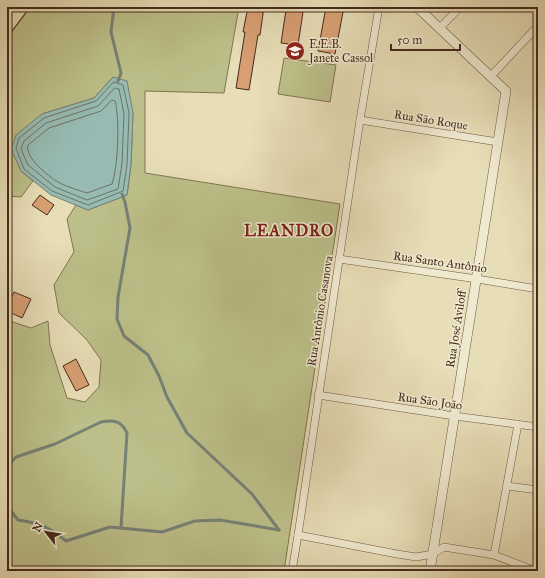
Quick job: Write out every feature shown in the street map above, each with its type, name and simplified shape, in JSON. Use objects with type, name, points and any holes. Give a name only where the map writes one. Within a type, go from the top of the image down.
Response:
[{"type":"main road","points":[[7,27],[22,7]]},
{"type":"street","name":"Rua Antônio Casanova","points":[[292,571],[360,120],[379,7]]},
{"type":"street","points":[[417,7],[491,76],[538,26]]},
{"type":"street","points":[[440,28],[460,7]]},
{"type":"street","name":"Rua José Aviloff","points":[[430,571],[506,91],[491,76]]},
{"type":"street","name":"Rua São Roque","points":[[360,120],[498,142]]},
{"type":"street","name":"Rua Santo Antônio","points":[[340,259],[477,278],[538,289]]},
{"type":"street","name":"Rua São João","points":[[318,395],[454,416],[538,427]]},
{"type":"street","points":[[494,555],[518,424]]},
{"type":"street","points":[[507,486],[538,490]]},
{"type":"street","points":[[298,535],[416,557],[433,554],[444,547],[494,555],[536,571]]},
{"type":"green space","points":[[28,7],[239,7],[224,93],[145,91],[145,173],[340,204],[284,571],[7,571],[7,320],[31,328],[48,321],[50,345],[67,398],[85,402],[99,387],[101,360],[87,340],[59,313],[54,285],[74,252],[67,219],[76,205],[88,210],[127,195],[131,165],[133,113],[113,77],[94,98],[42,114],[21,171],[33,181],[21,197],[7,196],[7,34]]},
{"type":"green space","points":[[284,58],[336,65],[330,102],[278,94]]},
{"type":"water","points":[[113,77],[127,81],[133,113],[131,165],[127,195],[88,210],[51,195],[21,171],[11,149],[16,135],[42,114],[94,98]]},
{"type":"building","points":[[248,7],[264,7],[249,90],[236,88],[245,32],[243,32]]},
{"type":"building","points":[[326,7],[344,7],[335,54],[318,51]]},
{"type":"building","points":[[286,10],[303,12],[298,45],[281,43]]},
{"type":"building","points":[[40,195],[54,205],[47,215],[32,205]]},
{"type":"building","points":[[14,292],[31,299],[22,318],[7,311],[7,307]]},
{"type":"building","points":[[76,359],[89,385],[76,391],[63,366]]},
{"type":"waterway","points":[[114,7],[111,32],[121,73],[118,81]]},
{"type":"waterway","points":[[122,194],[130,228],[118,297],[117,319],[124,336],[148,355],[159,376],[167,397],[187,433],[252,494],[279,530]]},
{"type":"waterway","points":[[7,466],[16,457],[55,444],[101,422],[113,421],[119,423],[127,433],[121,528]]},
{"type":"waterway","points":[[7,511],[11,511],[18,520],[44,526],[66,541],[110,527],[162,532],[195,521],[220,520],[279,530]]},
{"type":"place","name":"E.E.B. Janete Cassol","points":[[295,51]]},
{"type":"district","name":"LEANDRO","points":[[289,230]]}]
